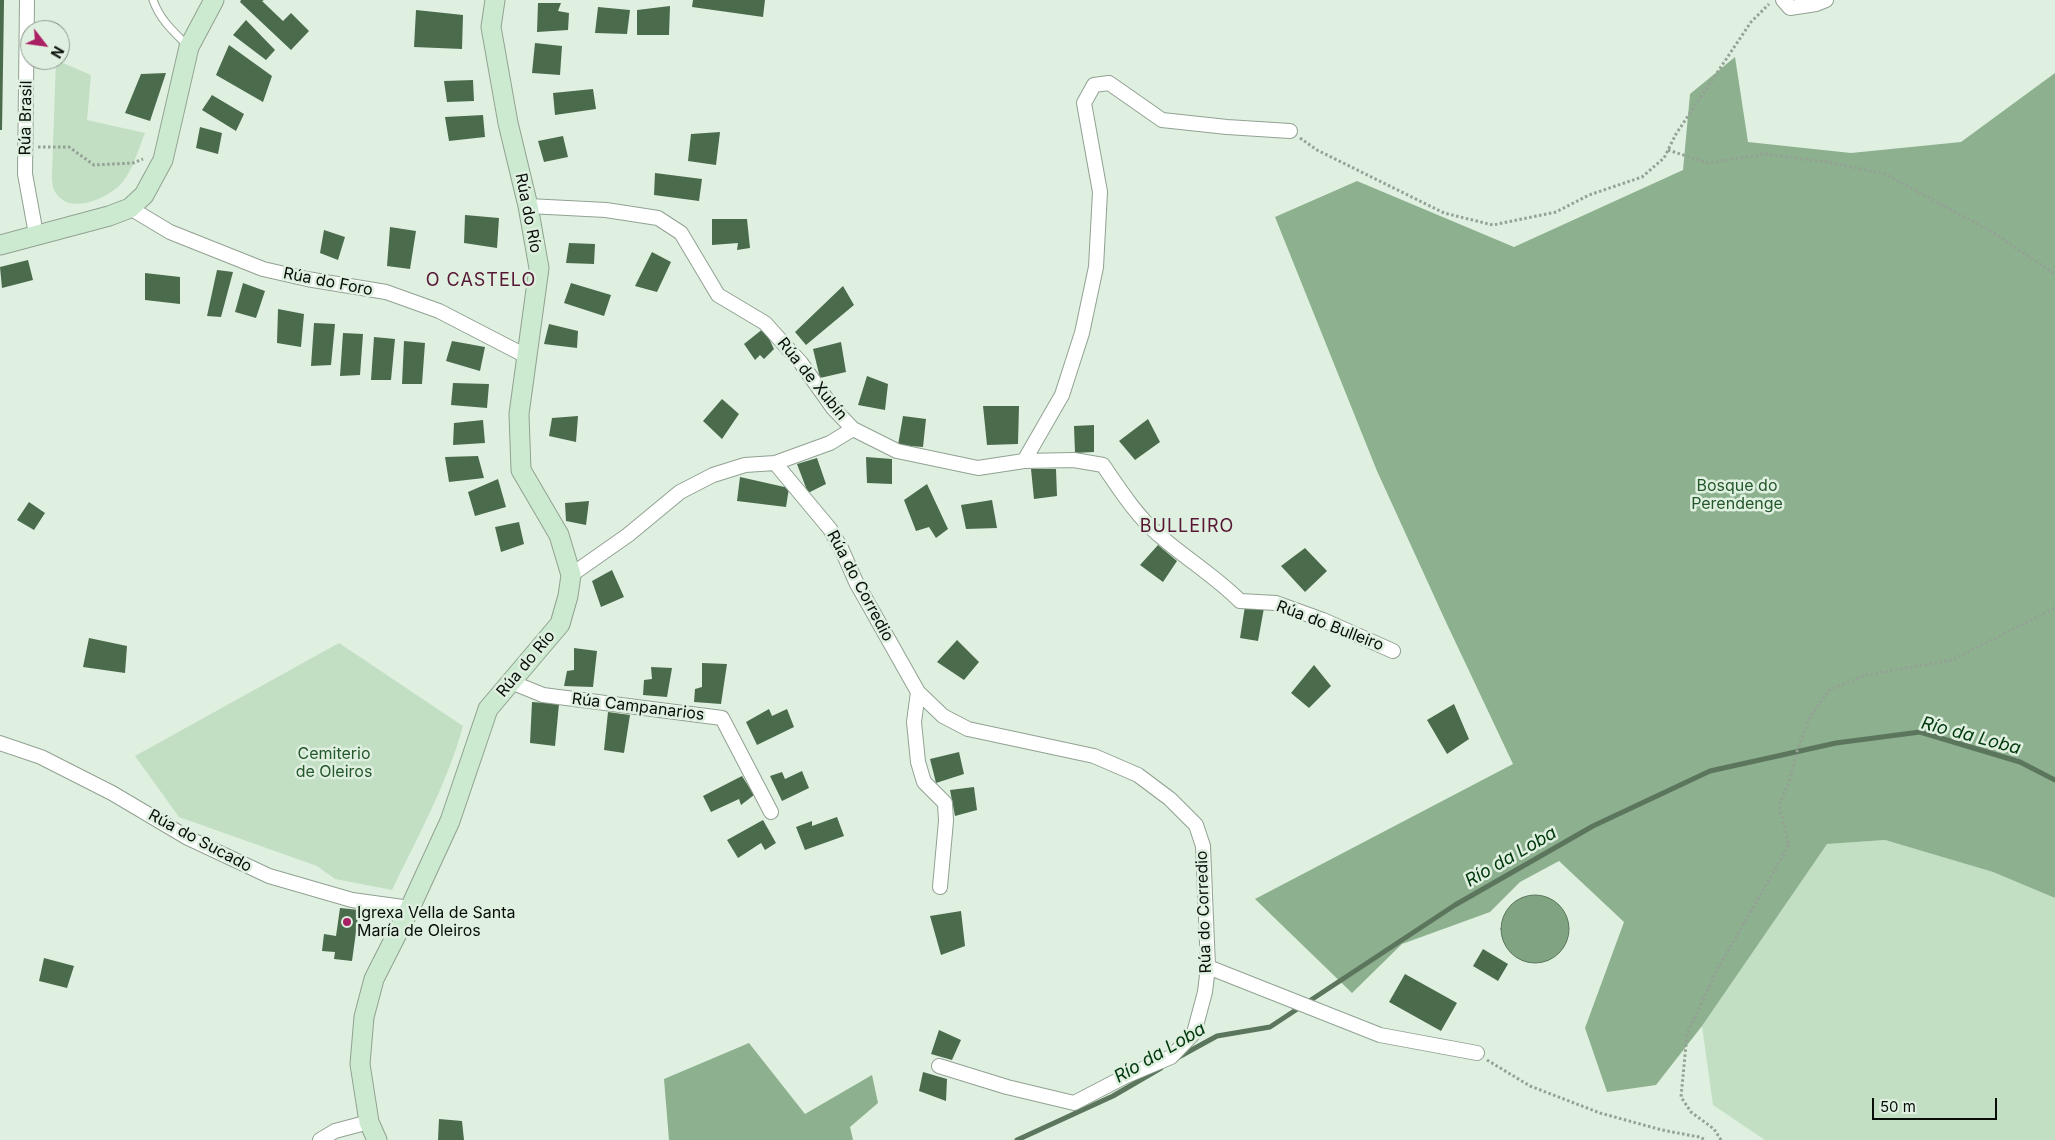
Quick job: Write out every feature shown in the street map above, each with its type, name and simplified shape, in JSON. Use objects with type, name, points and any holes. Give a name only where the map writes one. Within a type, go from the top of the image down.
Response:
[{"type":"street","name":"Rúa Brasil","points":[[28,0],[25,174],[36,234]]},
{"type":"street","points":[[0,245],[109,216],[130,208],[144,195],[162,160],[189,47],[214,0]]},
{"type":"street","name":"Rúa do Río","points":[[377,1140],[369,1122],[360,1064],[364,1017],[374,979],[410,908],[450,821],[488,709],[560,624],[568,596],[571,576],[559,535],[521,470],[519,414],[539,268],[528,206],[508,123],[491,27],[495,0]]},
{"type":"street","points":[[1783,0],[1790,8],[1816,4],[1826,0]]},
{"type":"street","points":[[1024,461],[1062,395],[1082,333],[1096,267],[1100,192],[1084,103],[1094,85],[1110,82],[1162,120],[1290,131]]},
{"type":"street","name":"Rúa de Xubín","points":[[528,206],[606,210],[658,218],[681,232],[718,295],[765,323],[800,363],[833,408],[853,429],[830,443],[775,463],[745,465],[713,475],[680,492],[628,535],[571,576]]},
{"type":"street","name":"Rúa do Foro","points":[[130,208],[170,232],[263,269],[307,279],[386,292],[439,311],[526,356]]},
{"type":"street","name":"Rúa do Bulleiro","points":[[853,429],[897,451],[978,468],[1024,461],[1074,460],[1103,465],[1122,493],[1157,534],[1223,584],[1240,601],[1276,603],[1323,620],[1393,651]]},
{"type":"street","name":"Rúa do Corredio","points":[[775,463],[830,529],[841,548],[856,582],[918,692],[943,716],[968,729],[1094,756],[1138,774],[1170,799],[1196,825],[1203,846],[1208,967],[1205,992],[1194,1033],[1171,1057],[1126,1076],[1074,1103],[1007,1087],[939,1066]]},
{"type":"street","name":"Rúa Campanarios","points":[[511,682],[543,695],[722,718],[771,812]]},
{"type":"street","points":[[918,692],[914,722],[918,762],[924,782],[945,802],[946,821],[940,887]]},
{"type":"street","name":"Rúa do Sucado","points":[[0,742],[41,757],[112,793],[188,838],[269,876],[352,900],[410,908]]},
{"type":"street","points":[[1208,967],[1380,1035],[1477,1053]]},
{"type":"street","points":[[320,1140],[335,1132],[369,1122]]},
{"type":"lane","points":[[154,0],[157,12],[165,23],[189,47]]},
{"type":"path","points":[[1290,131],[1317,150],[1444,213],[1493,225],[1556,212],[1589,195],[1642,176],[1664,158],[1676,134],[1751,22],[1773,0]]},
{"type":"path","points":[[26,147],[69,147],[94,165],[133,163],[164,151]]},
{"type":"path","points":[[1668,150],[1708,163],[1765,154],[1827,162],[1885,174],[1992,232],[2055,274]]},
{"type":"path","points":[[1721,1140],[1714,1129],[1691,1112],[1681,1097],[1687,1034],[1717,970],[1789,845],[1779,805],[1789,782],[1798,748],[1810,717],[1829,690],[1866,675],[1952,660],[2055,608]]},
{"type":"path","points":[[1477,1053],[1530,1086],[1600,1113],[1706,1140]]},
{"type":"green space","name":"Bosque do Perendenge","points":[[1735,57],[1748,142],[1851,153],[1961,142],[2055,73],[2055,898],[1993,872],[1885,840],[1827,844],[1702,1026],[1656,1085],[1607,1092],[1585,1028],[1624,922],[1559,861],[1520,882],[1490,912],[1402,944],[1352,993],[1255,899],[1513,764],[1377,471],[1275,217],[1357,181],[1514,247],[1683,170],[1690,94]]},
{"type":"green space","points":[[70,66],[91,75],[87,120],[145,133],[124,181],[112,191],[95,200],[76,204],[60,198],[54,190],[52,174],[56,70],[70,70]]},
{"type":"green space","name":"Cemiterio de Oleiros","points":[[339,643],[463,726],[440,789],[392,890],[335,879],[317,866],[179,817],[135,756]]},
{"type":"green space","points":[[1885,840],[1993,872],[2055,898],[2055,1140],[1765,1140],[1713,1105],[1702,1026],[1826,844]]},
{"type":"green space","points":[[749,1043],[805,1114],[872,1075],[878,1103],[850,1127],[853,1140],[669,1140],[664,1079]]},
{"type":"shaded area","points":[[1535,895],[1548,898],[1559,905],[1566,916],[1569,929],[1566,942],[1559,953],[1548,960],[1535,963],[1522,960],[1511,953],[1504,942],[1501,929],[1504,916],[1511,905],[1522,898]]},
{"type":"building","points":[[0,0],[4,0],[2,130],[0,130]]},
{"type":"building","points":[[241,0],[264,0],[262,1],[283,21],[291,13],[309,31],[291,50],[240,2]]},
{"type":"building","points":[[693,0],[765,0],[763,17],[692,7]]},
{"type":"building","points":[[538,3],[561,3],[558,11],[569,13],[568,30],[537,32]]},
{"type":"building","points":[[670,6],[669,35],[637,35],[637,10]]},
{"type":"building","points":[[598,7],[630,10],[627,34],[595,33]]},
{"type":"building","points":[[416,10],[463,15],[462,49],[414,47]]},
{"type":"building","points":[[246,20],[275,50],[266,60],[233,35]]},
{"type":"building","points":[[535,43],[562,46],[560,75],[532,73]]},
{"type":"building","points":[[229,45],[272,76],[263,102],[216,75]]},
{"type":"building","points":[[166,73],[150,121],[125,113],[141,74]]},
{"type":"building","points":[[473,80],[474,101],[447,102],[444,81]]},
{"type":"building","points":[[593,89],[596,109],[555,115],[553,93]]},
{"type":"building","points":[[212,95],[244,114],[236,131],[202,110]]},
{"type":"building","points":[[483,115],[485,137],[449,141],[445,117]]},
{"type":"building","points":[[200,127],[222,133],[218,154],[196,148]]},
{"type":"building","points":[[720,132],[716,165],[688,161],[691,134]]},
{"type":"building","points":[[563,136],[568,157],[544,162],[538,141]]},
{"type":"building","points":[[655,173],[702,179],[699,201],[654,195]]},
{"type":"building","points":[[465,215],[499,218],[497,248],[464,243]]},
{"type":"building","points":[[712,219],[747,219],[750,248],[737,250],[738,243],[712,245]]},
{"type":"building","points":[[390,227],[416,231],[410,269],[387,266]]},
{"type":"building","points":[[324,230],[345,237],[338,260],[320,253]]},
{"type":"building","points":[[569,243],[595,244],[594,264],[566,263]]},
{"type":"building","points":[[652,252],[671,262],[657,292],[635,286]]},
{"type":"building","points":[[28,260],[33,280],[2,288],[0,267]]},
{"type":"building","points":[[217,270],[233,272],[221,317],[207,316]]},
{"type":"building","points":[[145,273],[180,277],[180,304],[145,300]]},
{"type":"building","points":[[243,283],[265,291],[256,318],[235,312]]},
{"type":"building","points":[[571,283],[611,295],[604,316],[564,303]]},
{"type":"building","points":[[843,286],[854,305],[806,345],[795,332]]},
{"type":"building","points":[[278,309],[304,314],[301,347],[277,343]]},
{"type":"building","points":[[314,323],[335,324],[331,365],[311,366]]},
{"type":"building","points":[[549,324],[578,331],[577,348],[544,344]]},
{"type":"building","points":[[764,328],[774,349],[764,359],[760,355],[755,360],[744,344]]},
{"type":"building","points":[[343,333],[363,334],[360,375],[340,376]]},
{"type":"building","points":[[374,337],[395,339],[391,380],[371,380]]},
{"type":"building","points":[[404,341],[425,343],[422,384],[402,384]]},
{"type":"building","points":[[452,341],[485,347],[480,371],[446,361]]},
{"type":"building","points":[[841,342],[846,372],[820,378],[813,349]]},
{"type":"building","points":[[867,376],[888,384],[885,410],[858,405]]},
{"type":"building","points":[[453,383],[489,384],[487,408],[451,405]]},
{"type":"building","points":[[722,399],[739,414],[722,439],[703,421]]},
{"type":"building","points":[[983,406],[1019,406],[1018,444],[987,445]]},
{"type":"building","points":[[578,416],[576,442],[549,436],[552,418]]},
{"type":"building","points":[[903,416],[926,419],[923,447],[898,445]]},
{"type":"building","points":[[1148,419],[1160,442],[1135,460],[1119,441]]},
{"type":"building","points":[[483,420],[485,443],[453,445],[454,423]]},
{"type":"building","points":[[1094,425],[1094,452],[1075,453],[1074,426]]},
{"type":"building","points":[[478,456],[484,478],[449,482],[445,457]]},
{"type":"building","points":[[866,457],[892,459],[892,484],[867,483]]},
{"type":"building","points":[[817,458],[826,484],[808,493],[797,464]]},
{"type":"building","points":[[1031,469],[1056,469],[1057,496],[1034,499]]},
{"type":"building","points":[[740,477],[789,488],[786,507],[737,501]]},
{"type":"building","points":[[498,479],[506,507],[475,516],[468,492]]},
{"type":"building","points":[[927,484],[948,529],[936,538],[929,527],[916,531],[904,500]]},
{"type":"building","points":[[992,500],[997,528],[966,529],[961,505]]},
{"type":"building","points":[[589,501],[586,525],[566,521],[565,503]]},
{"type":"building","points":[[29,502],[45,513],[34,530],[17,520]]},
{"type":"building","points":[[519,522],[524,544],[501,552],[495,527]]},
{"type":"building","points":[[1158,545],[1177,561],[1163,582],[1140,565]]},
{"type":"building","points":[[1305,548],[1327,571],[1305,592],[1281,566]]},
{"type":"building","points":[[612,570],[624,597],[601,607],[592,581]]},
{"type":"building","points":[[1245,606],[1264,608],[1258,641],[1240,638]]},
{"type":"building","points":[[89,638],[127,646],[125,673],[83,667]]},
{"type":"building","points":[[957,640],[979,662],[964,680],[937,662]]},
{"type":"building","points":[[574,648],[597,651],[593,687],[564,686],[567,671],[574,670]]},
{"type":"building","points":[[702,663],[727,664],[721,704],[694,702],[695,689],[702,687]]},
{"type":"building","points":[[1314,665],[1331,686],[1309,708],[1291,693]]},
{"type":"building","points":[[651,667],[672,668],[667,697],[643,695],[644,680],[652,679]]},
{"type":"building","points":[[532,702],[559,704],[555,746],[530,743]]},
{"type":"building","points":[[1454,704],[1469,739],[1447,754],[1427,720]]},
{"type":"building","points":[[769,709],[772,716],[787,709],[794,727],[757,745],[746,722]]},
{"type":"building","points":[[608,712],[630,715],[624,753],[604,750]]},
{"type":"building","points":[[959,752],[964,774],[936,783],[930,759]]},
{"type":"building","points":[[802,771],[809,788],[782,801],[770,776],[782,772],[785,779]]},
{"type":"building","points":[[742,776],[754,795],[741,805],[739,799],[711,812],[703,796]]},
{"type":"building","points":[[974,787],[977,810],[955,816],[950,790]]},
{"type":"building","points":[[837,817],[844,836],[805,850],[796,827],[812,821],[812,826]]},
{"type":"building","points":[[763,820],[776,843],[765,850],[761,843],[738,858],[727,840]]},
{"type":"building","name":"Igrexa Vella de Santa María de Oleiros","points":[[340,908],[359,910],[352,961],[334,959],[335,952],[322,951],[324,934],[336,936]]},
{"type":"building","points":[[961,911],[965,946],[941,955],[930,916]]},
{"type":"building","points":[[1483,949],[1508,964],[1498,981],[1473,966]]},
{"type":"building","points":[[44,958],[74,966],[67,988],[39,981]]},
{"type":"building","points":[[1405,974],[1457,1003],[1441,1031],[1389,1002]]},
{"type":"building","points":[[939,1030],[961,1040],[952,1060],[931,1054]]},
{"type":"building","points":[[923,1072],[947,1079],[946,1101],[919,1091]]},
{"type":"building","points":[[439,1119],[462,1121],[464,1140],[438,1140]]},
{"type":"waterway","name":"Río da Loba","points":[[1177,1058],[1217,1036],[1270,1027],[1455,905],[1593,826],[1710,771],[1836,743],[1920,732],[2020,762],[2055,780]]},
{"type":"waterway","name":"Río da Loba","points":[[1017,1140],[1113,1096],[1161,1068]]},
{"type":"place","name":"Igrexa Vella de Santa María de Oleiros","points":[[347,922]]},
{"type":"district","name":"O CASTELO","points":[[481,281]]},
{"type":"district","name":"BULLEIRO","points":[[1187,527]]}]
